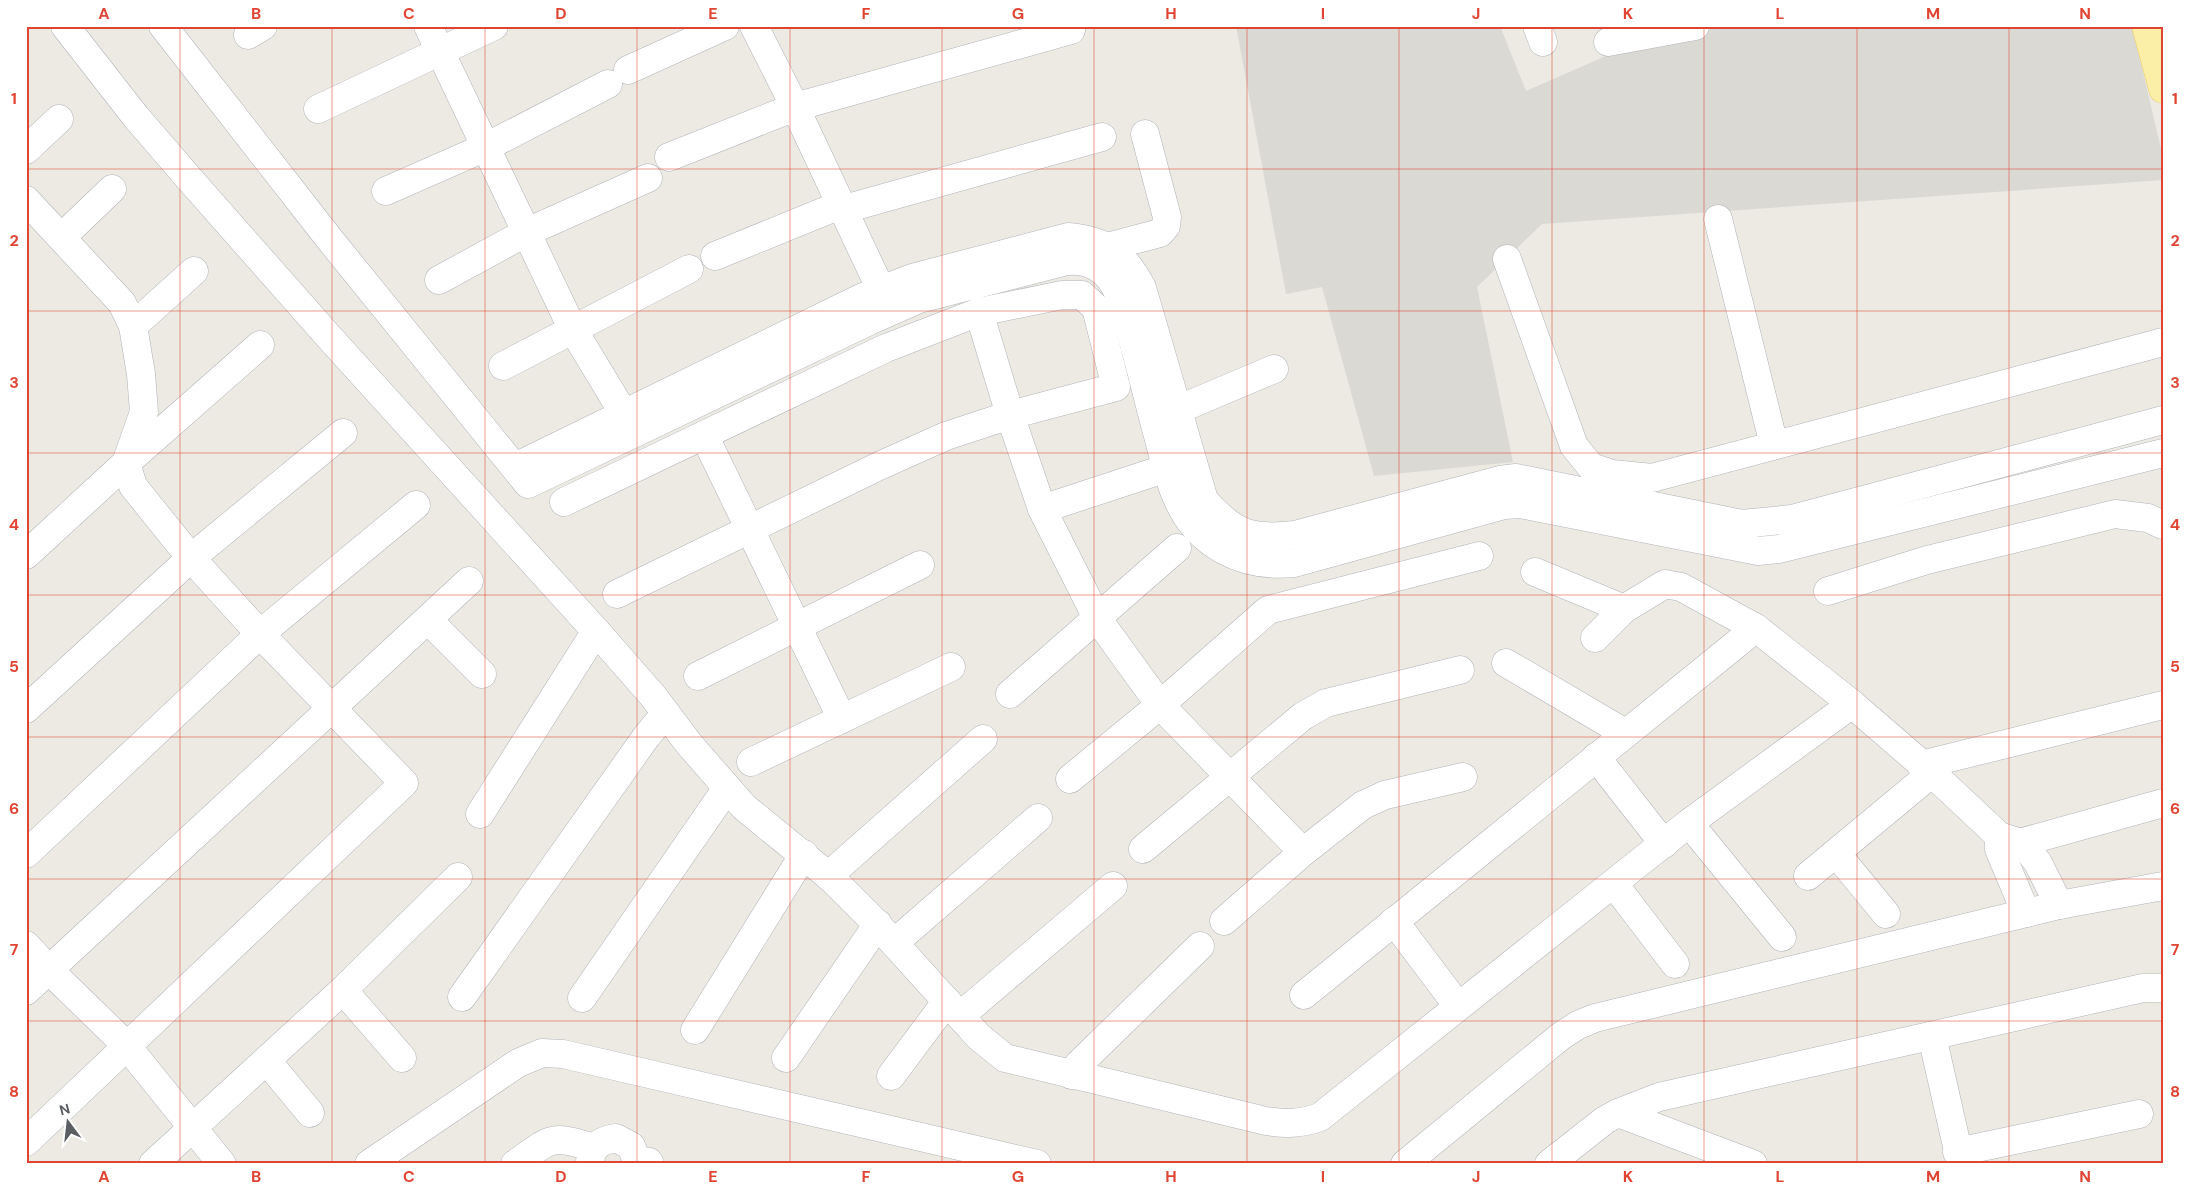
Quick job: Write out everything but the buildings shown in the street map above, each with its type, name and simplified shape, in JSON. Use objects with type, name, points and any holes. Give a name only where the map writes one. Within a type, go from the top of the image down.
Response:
[{"type":"main road","points":[[2146,26],[2163,89]]},
{"type":"street","points":[[66,26],[136,117],[193,184],[596,631],[727,788],[761,822],[804,854],[828,876],[886,934],[979,1037],[1005,1058],[1266,1121],[1286,1124],[1302,1123],[1320,1116],[1338,1105],[1458,1006],[1689,824],[1852,704]]},
{"type":"street","points":[[163,26],[331,241],[528,484],[919,299],[1067,261],[1082,260],[1104,271],[1117,290],[1176,498],[1202,535],[1232,555],[1253,562],[1273,565],[1294,563],[1504,505],[1520,504],[1758,551],[1779,549],[2163,453]]},
{"type":"street","points":[[428,26],[528,232],[572,328],[624,414]]},
{"type":"street","points":[[318,109],[441,53],[494,26]]},
{"type":"street","points":[[386,191],[486,147],[618,77],[725,26]]},
{"type":"street","points":[[754,26],[795,107],[840,208],[881,290]]},
{"type":"street","points":[[1608,42],[1686,27]]},
{"type":"street","points":[[669,157],[795,107],[1071,30]]},
{"type":"street","points":[[26,150],[59,119]]},
{"type":"street","points":[[1107,247],[1160,233],[1166,226],[1167,217],[1145,134]]},
{"type":"street","points":[[715,256],[840,208],[1102,137]]},
{"type":"street","points":[[439,280],[528,232],[648,178]]},
{"type":"street","points":[[62,237],[112,189]]},
{"type":"street","points":[[26,200],[122,303],[133,326],[141,374],[144,412],[126,463],[133,486],[191,558],[260,634],[332,711],[404,783],[26,1142]]},
{"type":"street","points":[[1718,219],[1774,446]]},
{"type":"street","points":[[515,467],[881,290],[912,278],[1068,237],[1084,238],[1107,247],[1119,254],[1132,269],[1142,288],[1204,500],[1220,518],[1241,531],[1265,538],[1295,535],[1500,480],[1516,478],[1742,524],[1771,522],[1800,517],[2163,420]]},
{"type":"street","points":[[1507,259],[1574,446],[1591,467],[1621,475],[1652,478],[2163,342]]},
{"type":"street","points":[[503,366],[572,328],[689,269]]},
{"type":"street","points":[[133,326],[194,271]]},
{"type":"street","points":[[564,502],[886,348],[979,312],[1062,295],[1082,295],[1096,308],[1116,387],[1010,415],[946,436],[618,594]]},
{"type":"street","points":[[979,312],[1010,415],[1042,509],[1096,618],[1160,706],[1303,852]]},
{"type":"street","points":[[26,555],[126,463],[260,345]]},
{"type":"street","points":[[1177,410],[1274,369]]},
{"type":"street","points":[[26,709],[191,558],[342,433]]},
{"type":"street","points":[[704,435],[842,719]]},
{"type":"street","points":[[1042,509],[1167,468]]},
{"type":"street","points":[[26,854],[260,634],[416,505]]},
{"type":"street","points":[[1828,591],[1927,560],[2115,514],[2148,518],[2163,525]]},
{"type":"street","points":[[1010,694],[1177,548]]},
{"type":"street","points":[[1070,779],[1160,706],[1268,610],[1479,556]]},
{"type":"street","points":[[698,676],[920,566]]},
{"type":"street","points":[[1535,572],[1624,609]]},
{"type":"street","points":[[26,991],[332,711],[469,581]]},
{"type":"street","points":[[1595,638],[1624,609],[1665,584],[1681,586],[1756,628],[1852,704],[1927,769],[2005,842],[2033,856],[2059,905]]},
{"type":"street","points":[[428,620],[482,674]]},
{"type":"street","points":[[1304,995],[1756,628]]},
{"type":"street","points":[[480,814],[596,631]]},
{"type":"street","points":[[1506,663],[1625,733]]},
{"type":"street","points":[[751,762],[951,667]]},
{"type":"street","points":[[1143,849],[1303,716],[1326,703],[1460,670]]},
{"type":"street","points":[[1808,876],[1836,853],[1927,769],[2163,705]]},
{"type":"street","points":[[462,996],[646,737],[666,713]]},
{"type":"street","points":[[828,876],[983,739]]},
{"type":"street","points":[[1596,757],[1664,844]]},
{"type":"street","points":[[1224,921],[1303,852],[1363,806],[1385,795],[1463,777]]},
{"type":"street","points":[[582,998],[727,788]]},
{"type":"street","points":[[2005,842],[2163,803]]},
{"type":"street","points":[[786,1058],[886,934],[1038,818]]},
{"type":"street","points":[[1689,824],[1782,936]]},
{"type":"street","points":[[2005,842],[2026,913]]},
{"type":"street","points":[[1836,853],[1886,914]]},
{"type":"street","points":[[695,1030],[804,854]]},
{"type":"street","points":[[153,1164],[343,990],[458,878]]},
{"type":"street","points":[[1614,884],[1675,964]]},
{"type":"street","points":[[891,1076],[953,1009],[1113,886]]},
{"type":"street","points":[[1405,1164],[1561,1036],[1578,1025],[1595,1018],[2059,905],[2163,886]]},
{"type":"street","points":[[1394,921],[1458,1006]]},
{"type":"street","points":[[26,945],[126,1045],[222,1164]]},
{"type":"street","points":[[1071,1075],[1079,1064],[1200,946]]},
{"type":"street","points":[[1548,1164],[1588,1132],[1618,1113],[1660,1097],[2143,988],[2163,988]]},
{"type":"street","points":[[343,990],[402,1058]]},
{"type":"street","points":[[1932,1036],[1959,1158],[2139,1114]]},
{"type":"street","points":[[369,1164],[518,1063],[542,1053],[563,1054],[1037,1164]]},
{"type":"street","points":[[267,1061],[310,1113]]},
{"type":"street","points":[[1618,1113],[1753,1164]]},
{"type":"street","points":[[515,1164],[552,1140],[569,1140],[592,1156],[600,1142],[616,1138],[631,1146],[637,1161],[650,1163]]},
{"type":"shaded area","points":[[1236,26],[1500,26],[1526,91],[1624,48],[1616,26],[2132,26],[2163,157],[2163,180],[1542,224],[1477,287],[1513,462],[1374,476],[1322,287],[1286,294]]}]
